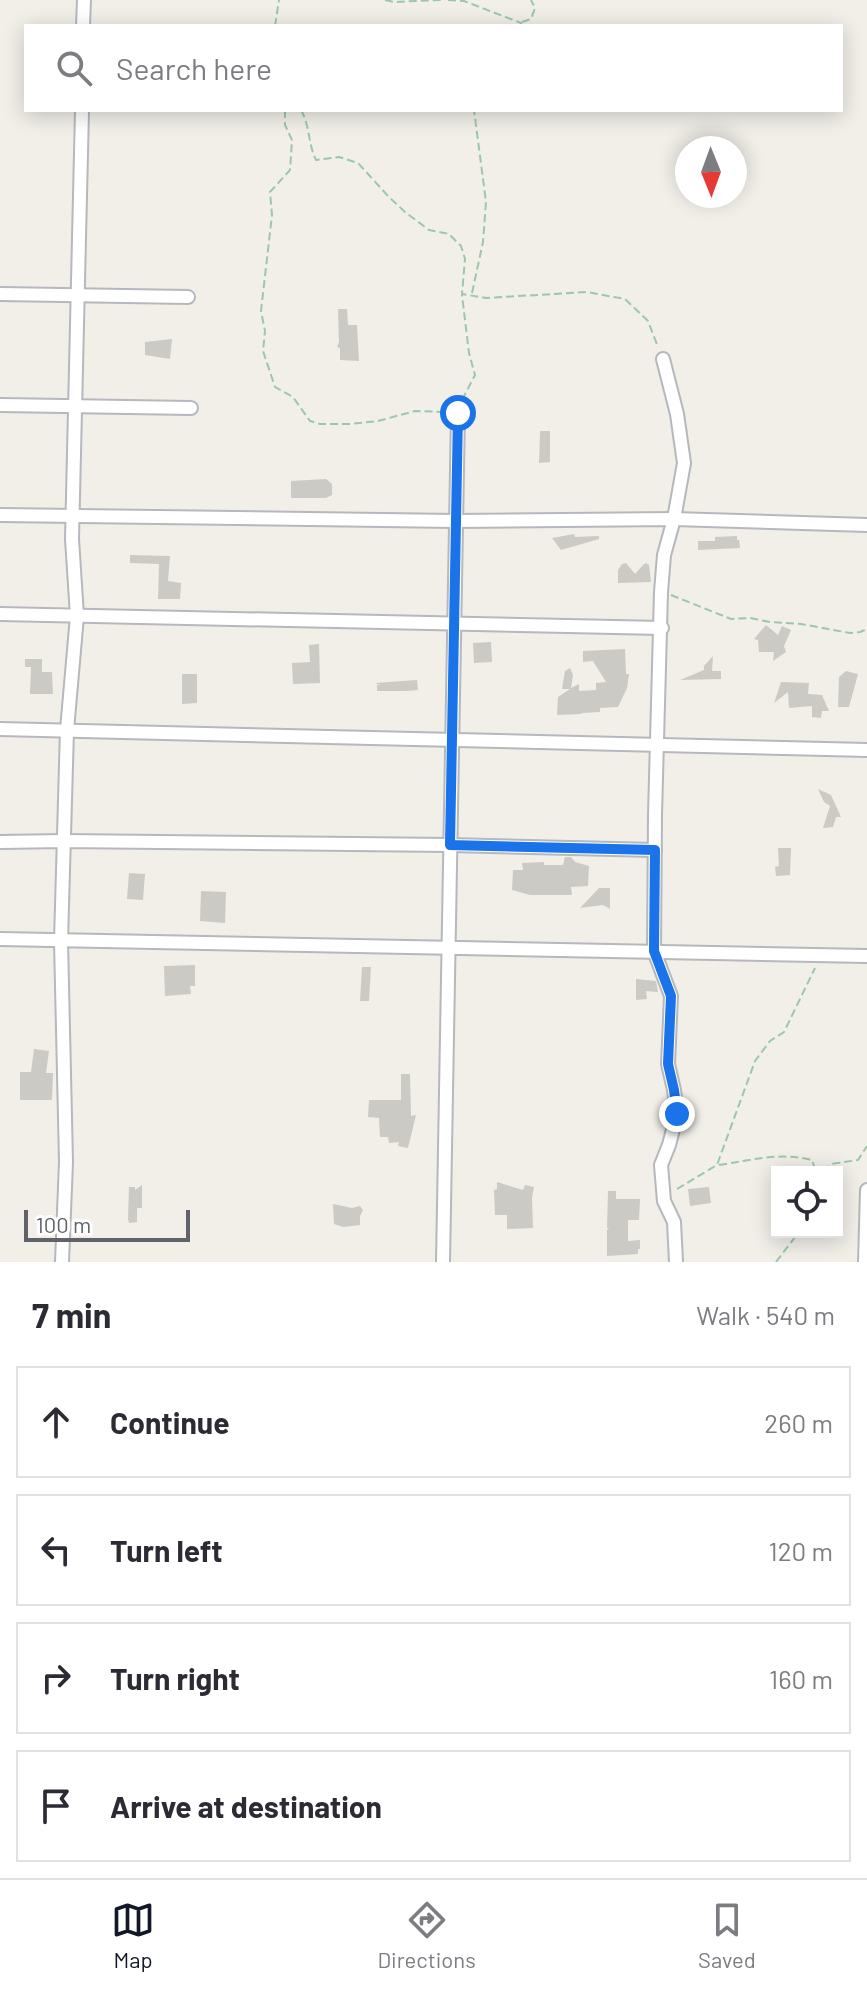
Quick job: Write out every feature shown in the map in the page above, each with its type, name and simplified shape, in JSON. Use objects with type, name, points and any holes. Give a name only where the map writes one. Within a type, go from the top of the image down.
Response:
[{"type":"street","points":[[83,24],[84,0]]},
{"type":"street","points":[[62,1262],[66,1162],[61,941],[67,730],[77,616],[72,539],[82,112]]},
{"type":"street","points":[[0,294],[188,297]]},
{"type":"street","points":[[663,359],[677,414],[684,463],[664,555],[661,592],[655,850],[654,951],[671,996],[668,1064],[677,1114],[661,1165],[664,1201],[674,1222],[676,1262]]},
{"type":"street","points":[[0,405],[191,408]]},
{"type":"street","points":[[443,1262],[458,413]]},
{"type":"street","points":[[0,515],[456,521],[674,519],[867,525]]},
{"type":"street","points":[[0,614],[662,628]]},
{"type":"street","points":[[0,729],[867,750]]},
{"type":"street","points":[[0,842],[450,845],[655,850]]},
{"type":"street","points":[[0,939],[867,956]]},
{"type":"street","points":[[865,1262],[867,1190]]},
{"type":"path","points":[[275,24],[279,0]]},
{"type":"path","points":[[385,0],[441,0]]},
{"type":"path","points":[[448,0],[464,1],[521,24],[531,19],[535,8],[531,0]]},
{"type":"path","points":[[285,112],[285,125],[292,140],[290,170],[270,192],[272,215],[261,311],[265,331],[263,351],[275,387],[293,397],[310,421],[320,424],[378,421],[415,411],[458,413],[475,375],[469,353],[462,294],[465,259],[461,246],[449,234],[429,230],[405,212],[358,163],[339,157],[316,160],[302,112]]},
{"type":"path","points":[[472,294],[483,242],[486,202],[474,112]]},
{"type":"path","points":[[462,294],[486,298],[587,292],[625,299],[648,321],[663,359]]},
{"type":"path","points":[[661,592],[731,619],[801,624],[850,633],[867,629]]},
{"type":"path","points":[[717,1165],[755,1061],[770,1041],[784,1032],[817,963],[832,957]]},
{"type":"path","points":[[829,1166],[858,1160],[867,1146]]},
{"type":"path","points":[[664,1201],[672,1192],[717,1165],[762,1157],[792,1157],[812,1160],[814,1166]]},
{"type":"path","points":[[776,1262],[794,1238]]},
{"type":"building","points":[[338,309],[347,309],[348,325],[357,325],[359,361],[340,360],[340,348],[337,347]]},
{"type":"building","points":[[172,339],[170,359],[145,355],[145,342]]},
{"type":"building","points":[[540,431],[550,431],[550,462],[539,463]]},
{"type":"building","points":[[326,479],[332,484],[332,495],[326,498],[291,498],[291,481]]},
{"type":"building","points":[[574,534],[575,537],[599,536],[599,539],[561,550],[552,538]]},
{"type":"building","points":[[737,536],[740,548],[698,550],[698,541]]},
{"type":"building","points":[[130,555],[170,556],[168,581],[181,583],[180,599],[158,599],[159,564],[130,563]]},
{"type":"building","points":[[626,563],[635,574],[646,563],[649,565],[651,582],[618,583],[618,570]]},
{"type":"building","points":[[766,625],[778,635],[782,626],[791,630],[784,646],[786,652],[773,661],[774,652],[759,652],[758,640],[754,639]]},
{"type":"building","points":[[491,642],[492,662],[474,663],[473,643]]},
{"type":"building","points":[[319,644],[320,683],[293,684],[292,663],[310,662],[309,645]]},
{"type":"building","points":[[625,649],[626,674],[629,674],[627,688],[618,707],[600,708],[600,712],[557,715],[558,697],[570,689],[562,689],[565,671],[570,668],[573,675],[571,688],[579,684],[579,691],[596,690],[596,683],[606,682],[593,661],[583,662],[583,651]]},
{"type":"building","points":[[713,656],[712,671],[721,671],[721,679],[680,680],[704,670]]},
{"type":"building","points":[[25,659],[42,659],[42,672],[52,672],[53,694],[30,694],[31,667],[25,667]]},
{"type":"building","points":[[846,671],[858,674],[849,707],[838,707],[839,677]]},
{"type":"building","points":[[182,674],[197,674],[197,703],[182,704]]},
{"type":"building","points":[[417,680],[418,690],[406,691],[377,691],[377,685],[380,685],[375,683]]},
{"type":"building","points":[[781,682],[809,683],[808,694],[822,695],[829,711],[822,711],[821,718],[812,717],[812,706],[789,708],[788,692],[774,703]]},
{"type":"building","points":[[818,789],[831,795],[841,817],[836,817],[833,827],[823,828],[830,806],[824,802]]},
{"type":"building","points":[[778,848],[791,848],[790,875],[776,876]]},
{"type":"building","points":[[565,857],[589,866],[588,886],[571,887],[572,895],[530,895],[512,890],[513,870],[523,870],[522,863],[563,865]]},
{"type":"building","points":[[129,873],[145,874],[143,900],[127,899]]},
{"type":"building","points":[[599,888],[610,888],[610,909],[603,905],[580,908]]},
{"type":"building","points":[[201,891],[226,892],[225,923],[200,921]]},
{"type":"building","points":[[195,965],[195,986],[190,986],[191,994],[165,996],[164,966]]},
{"type":"building","points":[[362,967],[371,967],[369,1001],[360,1001]]},
{"type":"building","points":[[636,979],[656,981],[658,992],[646,991],[647,999],[636,1000]]},
{"type":"building","points":[[34,1049],[49,1051],[46,1073],[53,1073],[52,1100],[20,1100],[20,1072],[31,1072]]},
{"type":"building","points":[[401,1074],[410,1074],[411,1116],[416,1115],[408,1148],[398,1146],[399,1142],[389,1143],[388,1137],[380,1137],[379,1118],[368,1117],[369,1100],[401,1100]]},
{"type":"building","points":[[497,1182],[523,1190],[525,1185],[534,1187],[533,1228],[507,1229],[507,1215],[495,1215],[494,1190],[497,1189]]},
{"type":"building","points":[[142,1185],[142,1208],[137,1208],[137,1222],[129,1223],[129,1187],[135,1187],[135,1190]]},
{"type":"building","points":[[709,1187],[711,1203],[690,1206],[688,1189]]},
{"type":"building","points":[[608,1191],[616,1191],[616,1199],[640,1199],[639,1220],[628,1220],[628,1241],[640,1240],[638,1254],[607,1256]]},
{"type":"building","points":[[333,1204],[352,1208],[360,1206],[363,1210],[360,1225],[343,1227],[334,1224]]},
{"type":"route","points":[[458,413],[450,845],[655,850],[654,951],[671,996],[668,1064],[677,1114]]}]
